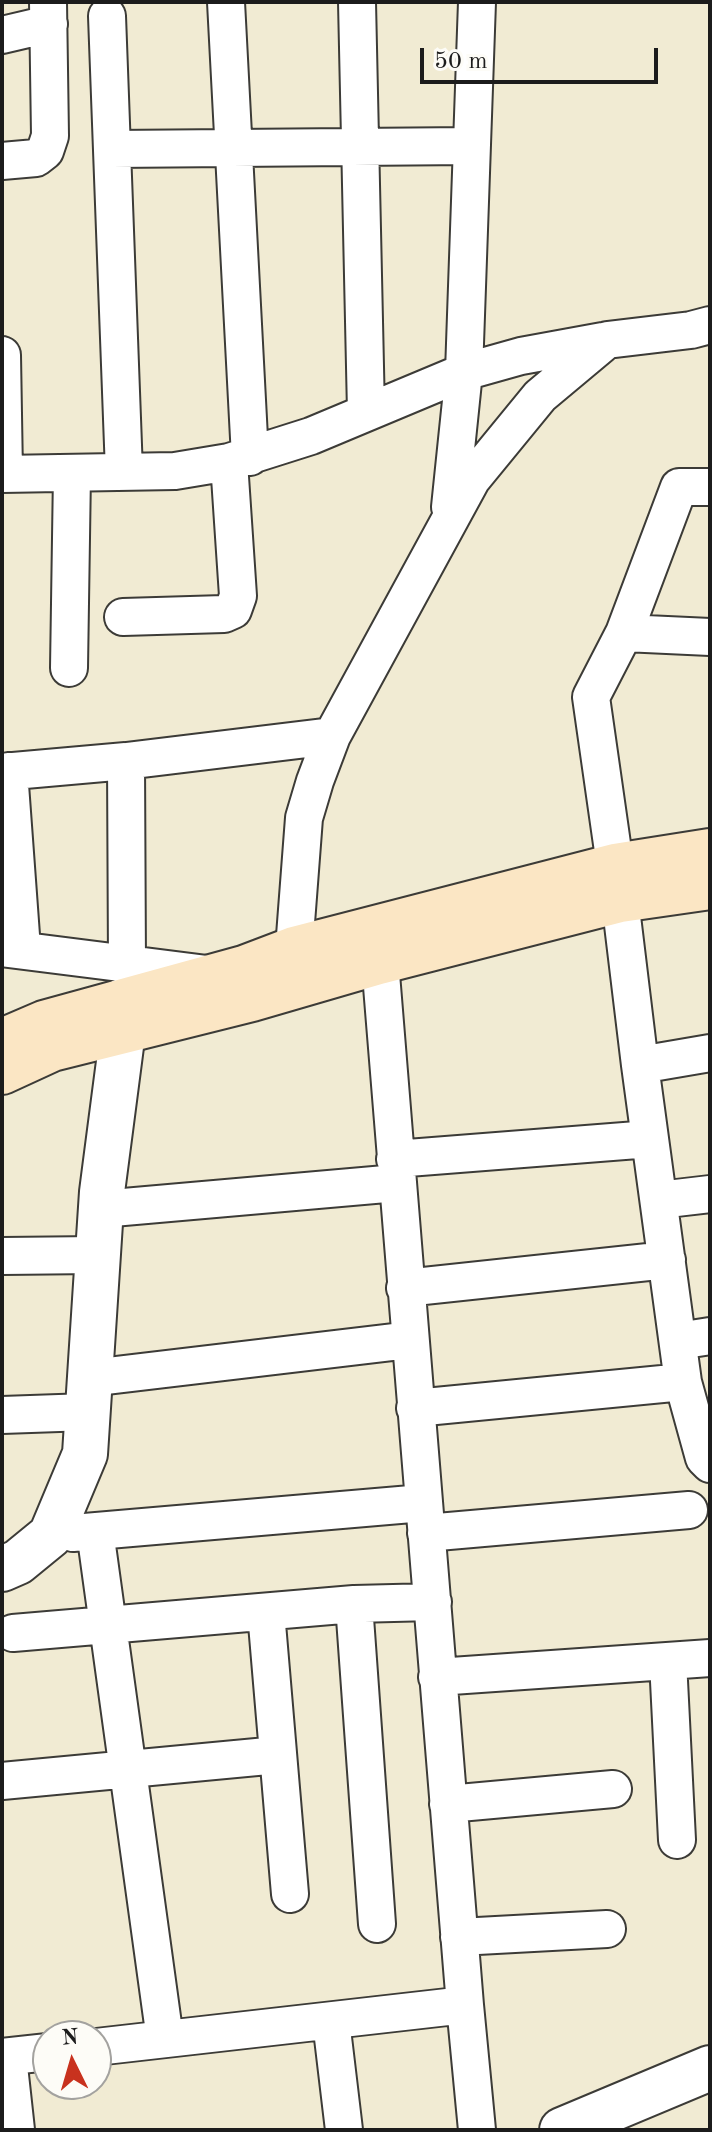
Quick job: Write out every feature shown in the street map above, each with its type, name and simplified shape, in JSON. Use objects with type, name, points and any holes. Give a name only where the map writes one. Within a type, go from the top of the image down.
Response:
[{"type":"main road","points":[[2,1072],[52,1049],[124,999],[294,968],[618,883],[710,851]]},
{"type":"main road","points":[[618,883],[710,887]]},
{"type":"main road","points":[[2,1041],[44,1023],[215,974],[244,968],[294,968]]},
{"type":"street","points":[[123,617],[224,614],[233,610],[238,596],[239,460],[233,148],[226,2]]},
{"type":"street","points":[[357,2],[366,412]]},
{"type":"street","points":[[448,521],[464,372],[477,2]]},
{"type":"street","points":[[2,35],[48,13],[50,136],[45,151],[36,158],[2,161]]},
{"type":"street","points":[[107,16],[124,472]]},
{"type":"street","points":[[112,149],[471,146]]},
{"type":"street","points":[[2,355],[3,474],[175,471],[239,460],[311,436],[464,372],[521,356],[710,325]]},
{"type":"street","points":[[294,968],[304,818],[332,736],[472,479],[540,396],[607,340]]},
{"type":"street","points":[[69,668],[72,473]]},
{"type":"street","points":[[710,487],[679,487],[624,633],[591,697],[667,1260],[694,1338],[683,1382],[704,1458],[710,1464]]},
{"type":"street","points":[[624,633],[710,637]]},
{"type":"street","points":[[124,999],[12,948],[5,771],[126,761],[332,736]]},
{"type":"street","points":[[2,1569],[18,1562],[51,1535],[85,1454],[97,1255],[124,999],[126,761]]},
{"type":"street","points":[[378,945],[477,2130]]},
{"type":"street","points":[[640,1065],[710,1053]]},
{"type":"street","points":[[101,1209],[650,1139]]},
{"type":"street","points":[[659,1200],[710,1194]]},
{"type":"street","points":[[2,1256],[97,1255]]},
{"type":"street","points":[[405,1288],[667,1260]]},
{"type":"street","points":[[2,1415],[89,1395],[410,1340]]},
{"type":"street","points":[[415,1408],[683,1382]]},
{"type":"street","points":[[51,1535],[689,1510]]},
{"type":"street","points":[[95,1531],[165,2039]]},
{"type":"street","points":[[13,1633],[354,1604],[433,1602]]},
{"type":"street","points":[[354,1604],[377,1924]]},
{"type":"street","points":[[266,1612],[290,1894]]},
{"type":"street","points":[[437,1677],[710,1658]]},
{"type":"street","points":[[668,1661],[677,1840]]},
{"type":"street","points":[[2,1781],[278,1755]]},
{"type":"street","points":[[448,1804],[613,1789]]},
{"type":"street","points":[[459,1937],[607,1929]]},
{"type":"street","points":[[112,2045],[465,2005]]},
{"type":"street","points":[[331,2021],[344,2130]]},
{"type":"street","points":[[16,2130],[5,2057],[32,2054]]},
{"type":"street","points":[[562,2130],[710,2068]]}]
